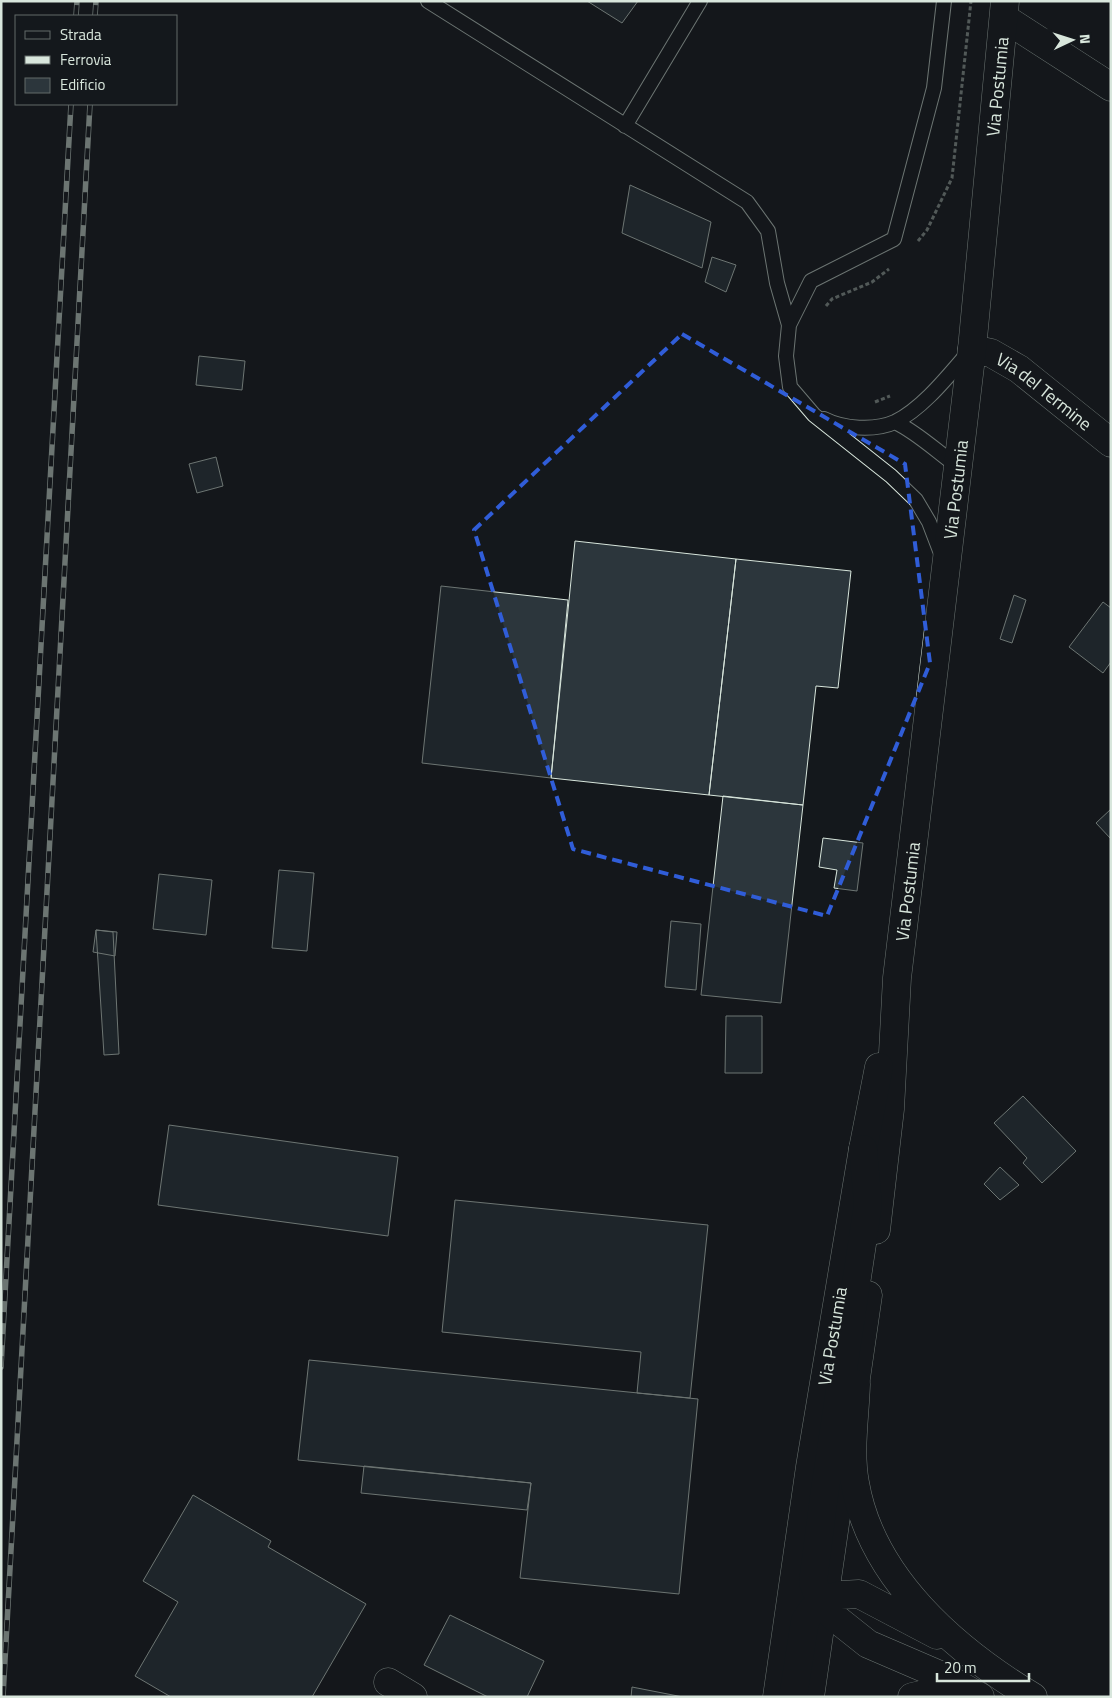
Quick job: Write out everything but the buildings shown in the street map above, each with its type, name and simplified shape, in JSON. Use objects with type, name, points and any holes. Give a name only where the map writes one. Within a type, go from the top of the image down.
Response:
[{"type":"main road","points":[[1004,9],[1111,87]]},
{"type":"main road","name":"Via Postumia","points":[[810,1697],[856,1380],[884,1166],[894,1056],[897,978],[972,349],[1004,9]]},
{"type":"main road","name":"Via del Termine","points":[[972,349],[991,353],[1019,369],[1111,443]]},
{"type":"main road","name":"Via Postumia","points":[[777,1697],[796,1553],[863,1149],[897,978]]},
{"type":"main road","points":[[863,1149],[868,1204],[814,1568],[815,1588],[834,1617],[868,1644],[946,1678],[975,1694]]},
{"type":"main road","points":[[856,1380],[853,1468],[855,1483],[864,1515],[885,1558],[922,1610],[962,1648],[994,1673],[1033,1697]]},
{"type":"main road","points":[[793,1697],[805,1621],[812,1610],[823,1602],[847,1594],[865,1595],[962,1648]]},
{"type":"main road","points":[[388,1682],[413,1697]]},
{"type":"main road","points":[[912,1697],[942,1690],[975,1694]]},
{"type":"lane","points":[[428,1],[747,202],[768,232],[777,284],[789,325]]},
{"type":"lane","points":[[625,126],[700,1]]},
{"type":"lane","points":[[944,1],[934,88],[894,239],[811,281],[789,325],[786,356],[790,387],[814,415],[891,476],[916,500],[929,522],[945,564]]},
{"type":"lane","points":[[814,415],[832,423],[853,427],[895,422],[936,390],[972,349]]},
{"type":"lane","points":[[895,422],[914,430],[933,449],[957,466]]},
{"type":"highlighted area","points":[[682,334],[905,464],[930,663],[827,916],[573,849],[474,530]]},
{"type":"railway","points":[[76,15],[77,1]]},
{"type":"railway","points":[[95,15],[96,1]]},
{"type":"railway","points":[[1,1367],[71,105]]},
{"type":"railway","points":[[3,1697],[90,105]]}]
